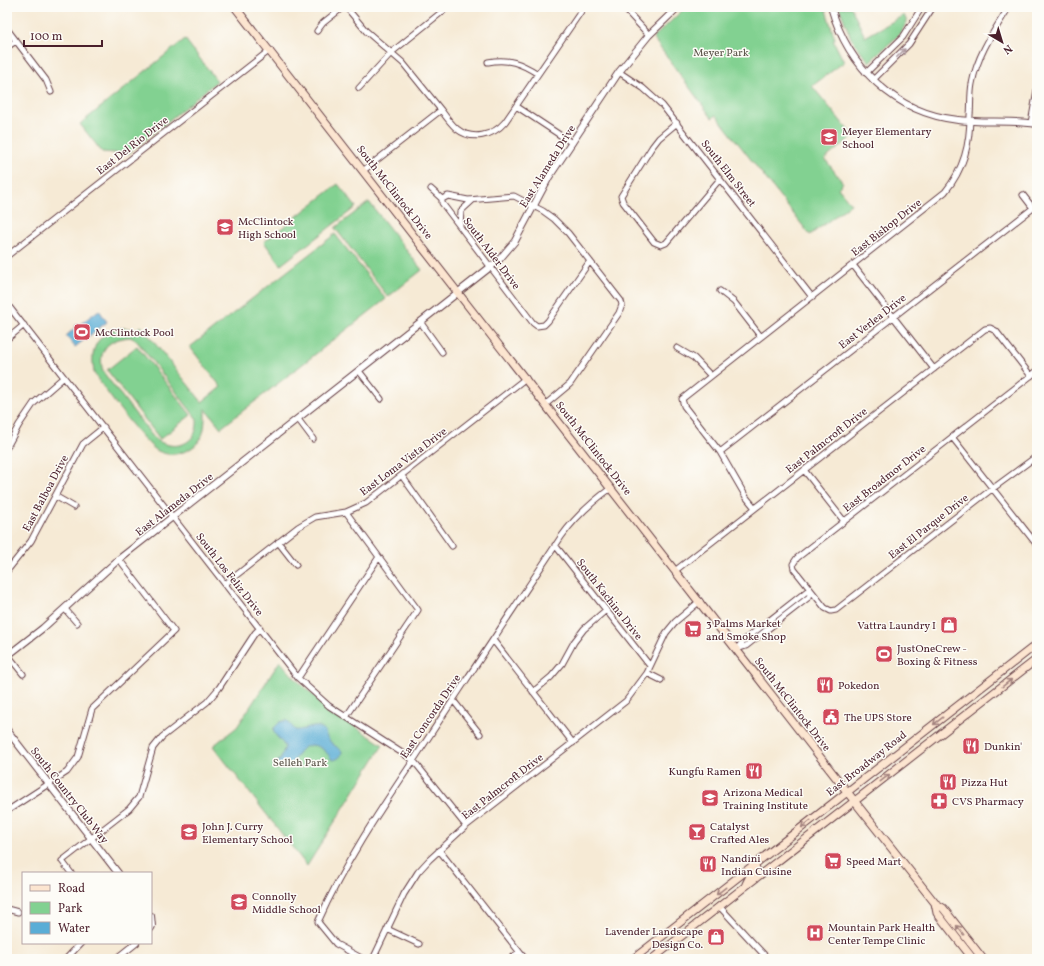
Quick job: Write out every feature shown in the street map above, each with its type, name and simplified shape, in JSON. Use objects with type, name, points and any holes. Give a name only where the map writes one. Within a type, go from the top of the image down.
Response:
[{"type":"main road","name":"South McClintock Drive","points":[[235,7],[676,570],[854,802],[935,903],[943,908],[983,959]]},
{"type":"main road","name":"East Broadway Road","points":[[633,959],[1037,644]]},
{"type":"main road","points":[[652,959],[1037,659]]},
{"type":"main road","points":[[969,697],[976,706]]},
{"type":"main road","points":[[745,886],[750,876],[756,870],[755,864]]},
{"type":"main road","points":[[709,900],[720,906]]},
{"type":"main road","name":"South McClintock Drive","points":[[935,903],[937,913],[973,959]]},
{"type":"street","points":[[317,31],[323,23],[344,7],[366,31],[404,63],[453,126],[460,132],[481,136],[499,129],[584,7]]},
{"type":"street","points":[[359,88],[392,52],[448,7]]},
{"type":"street","points":[[623,7],[649,35]]},
{"type":"street","name":"East Alameda Drive","points":[[23,674],[7,655],[65,609],[97,577],[119,559],[490,268],[511,246],[549,177],[619,72],[649,35],[678,7]]},
{"type":"street","points":[[832,7],[845,43],[866,73],[897,100],[921,111],[949,119],[1034,124],[1037,90]]},
{"type":"street","points":[[866,73],[900,40],[922,7]]},
{"type":"street","points":[[873,80],[909,44],[933,7]]},
{"type":"street","name":"East Bishop Drive","points":[[720,452],[684,406],[682,400],[761,336],[932,204],[950,185],[965,158],[970,121],[971,85],[978,62],[1009,7]]},
{"type":"street","points":[[7,29],[46,80],[51,92]]},
{"type":"street","points":[[7,47],[16,40]]},
{"type":"street","name":"East Del Rio Drive","points":[[7,256],[270,50]]},
{"type":"street","points":[[488,62],[503,60],[514,62],[538,74]]},
{"type":"street","name":"South Elm Street","points":[[619,72],[652,96],[677,123],[812,297]]},
{"type":"street","points":[[516,106],[572,143]]},
{"type":"street","points":[[364,170],[441,110]]},
{"type":"street","points":[[677,123],[663,134],[652,147],[621,196],[623,202],[654,242],[661,245],[668,241],[720,179]]},
{"type":"street","name":"South Alder Drive","points":[[431,189],[442,199],[442,203],[460,229],[533,323],[540,326],[548,321],[590,261]]},
{"type":"street","points":[[442,199],[448,196],[472,200],[509,195],[517,197],[554,219],[568,233],[620,298],[622,305],[619,313],[575,378],[564,390],[546,404]]},
{"type":"street","points":[[1023,195],[1035,206]]},
{"type":"street","points":[[460,229],[459,218],[461,212],[472,200]]},
{"type":"street","name":"East Verlea Drive","points":[[720,452],[1035,206]]},
{"type":"street","points":[[853,265],[934,369]]},
{"type":"street","points":[[720,291],[734,302],[761,336]]},
{"type":"street","name":"South Los Feliz Drive","points":[[7,304],[298,678],[330,706],[413,760],[466,826]]},
{"type":"street","points":[[421,323],[442,352]]},
{"type":"street","points":[[7,339],[24,326]]},
{"type":"street","name":"East Palmcroft Drive","points":[[676,570],[983,330],[990,328],[996,331],[1031,376]]},
{"type":"street","points":[[677,348],[697,360],[711,376]]},
{"type":"street","name":"East Broadmor Drive","points":[[831,611],[825,608],[811,592],[794,569],[794,562],[844,521],[1037,371]]},
{"type":"street","points":[[359,372],[381,399]]},
{"type":"street","points":[[7,447],[19,425],[34,403],[64,377]]},
{"type":"street","name":"East Loma Vista Drive","points":[[225,584],[298,527],[315,517],[346,512],[366,503],[526,378]]},
{"type":"street","points":[[298,419],[313,439]]},
{"type":"street","name":"East Balboa Drive","points":[[7,571],[31,541],[83,444],[104,428]]},
{"type":"street","points":[[952,437],[1036,543]]},
{"type":"street","points":[[720,452],[746,497],[755,508]]},
{"type":"street","name":"East El Parque Drive","points":[[831,611],[838,608],[992,488],[1037,456]]},
{"type":"street","points":[[804,470],[844,521]]},
{"type":"street","points":[[402,476],[452,546]]},
{"type":"street","name":"East Concorda Drive","points":[[363,959],[336,944],[318,922],[345,866],[555,545],[576,517],[611,488]]},
{"type":"street","points":[[55,496],[74,507]]},
{"type":"street","points":[[346,512],[418,610],[346,716]]},
{"type":"street","points":[[278,542],[296,565]]},
{"type":"street","name":"South Kachina Drive","points":[[555,545],[650,666]]},
{"type":"street","points":[[298,678],[379,557]]},
{"type":"street","points":[[7,811],[49,784],[74,765],[78,757],[92,709],[174,631],[119,559]]},
{"type":"street","points":[[737,649],[743,641],[805,592],[811,592]]},
{"type":"street","name":"East Palmcroft Drive","points":[[373,959],[404,894],[418,872],[439,850],[466,826],[626,701],[647,673],[666,632],[675,622],[700,601]]},
{"type":"street","points":[[65,609],[77,623]]},
{"type":"street","points":[[533,692],[551,677],[562,664],[574,642],[584,629],[606,610]]},
{"type":"street","points":[[70,872],[62,861],[129,809],[139,797],[153,748],[162,737],[207,702],[219,688],[255,633],[260,628]]},
{"type":"street","points":[[493,640],[573,743]]},
{"type":"street","points":[[647,673],[661,680]]},
{"type":"street","points":[[453,700],[480,734]]},
{"type":"street","name":"South Country Club Way","points":[[7,730],[117,872]]},
{"type":"street","points":[[439,850],[525,959]]},
{"type":"street","points":[[720,906],[768,959]]},
{"type":"street","points":[[7,909],[18,912]]},
{"type":"street","points":[[387,929],[419,944]]},
{"type":"street","points":[[66,959],[80,944]]},
{"type":"street","points":[[116,959],[135,944]]},
{"type":"street","points":[[510,959],[519,952]]},
{"type":"green space","name":"Meyer Park","points":[[686,7],[825,7],[835,39],[833,40],[844,62],[812,86],[853,136],[825,159],[843,183],[838,188],[851,204],[810,235],[716,115],[712,118],[653,38]]},
{"type":"green space","points":[[839,7],[851,7],[865,37],[904,15],[907,22],[899,35],[869,62],[851,38]]},
{"type":"green space","points":[[185,39],[217,81],[128,154],[102,152],[80,124]]},
{"type":"green space","points":[[338,184],[356,207],[281,265],[264,242]]},
{"type":"green space","points":[[369,202],[422,270],[388,297],[335,228]]},
{"type":"green space","points":[[335,234],[386,299],[221,428],[205,408],[203,432],[198,442],[184,452],[177,454],[166,454],[158,451],[144,438],[124,415],[99,381],[94,373],[94,350],[100,339],[110,331],[123,328],[135,330],[141,326],[202,402],[221,387],[190,347]],"holes":[[[130,337],[136,340],[197,419],[197,428],[194,435],[183,444],[169,445],[161,443],[154,438],[103,372],[103,352],[110,343],[122,338]]]},
{"type":"green space","points":[[137,346],[191,415],[160,439],[107,370]]},
{"type":"green space","name":"Selleh Park","points":[[280,661],[315,697],[341,717],[383,745],[307,866],[213,746],[237,727]]},
{"type":"water","name":"McClintock Pool","points":[[99,310],[107,322],[75,347],[66,336],[75,328],[74,327]]},
{"type":"water","points":[[287,720],[295,730],[320,727],[324,730],[330,742],[342,751],[340,757],[332,760],[326,752],[313,745],[304,748],[299,752],[293,762],[286,768],[273,765],[280,760],[285,747],[273,729],[280,722]]},
{"type":"place","name":"Meyer Elementary School","points":[[829,137]]},
{"type":"place","name":"McClintock High School","points":[[225,227]]},
{"type":"place","name":"McClintock Pool","points":[[82,332]]},
{"type":"place","name":"Vattra Laundry I","points":[[949,625]]},
{"type":"place","name":"3 Palms Market and Smoke Shop","points":[[693,629]]},
{"type":"place","name":"JustOneCrew - Boxing & Fitness","points":[[884,654]]},
{"type":"place","name":"Pokedon","points":[[825,685]]},
{"type":"place","name":"The UPS Store","points":[[831,717]]},
{"type":"place","name":"Dunkin'","points":[[971,746]]},
{"type":"place","name":"Kungfu Ramen","points":[[754,771]]},
{"type":"place","name":"Pizza Hut","points":[[948,782]]},
{"type":"place","name":"Arizona Medical Training Institute","points":[[710,798]]},
{"type":"place","name":"CVS Pharmacy","points":[[939,801]]},
{"type":"place","name":"John J. Curry Elementary School","points":[[189,832]]},
{"type":"place","name":"Catalyst Crafted Ales","points":[[697,832]]},
{"type":"place","name":"Speed Mart","points":[[833,861]]},
{"type":"place","name":"Nandini Indian Cuisine","points":[[708,864]]},
{"type":"place","name":"Connolly Middle School","points":[[239,902]]},
{"type":"place","name":"Mountain Park Health Center Tempe Clinic","points":[[815,933]]},
{"type":"place","name":"Lavender Landscape Design Co.","points":[[716,937]]}]
